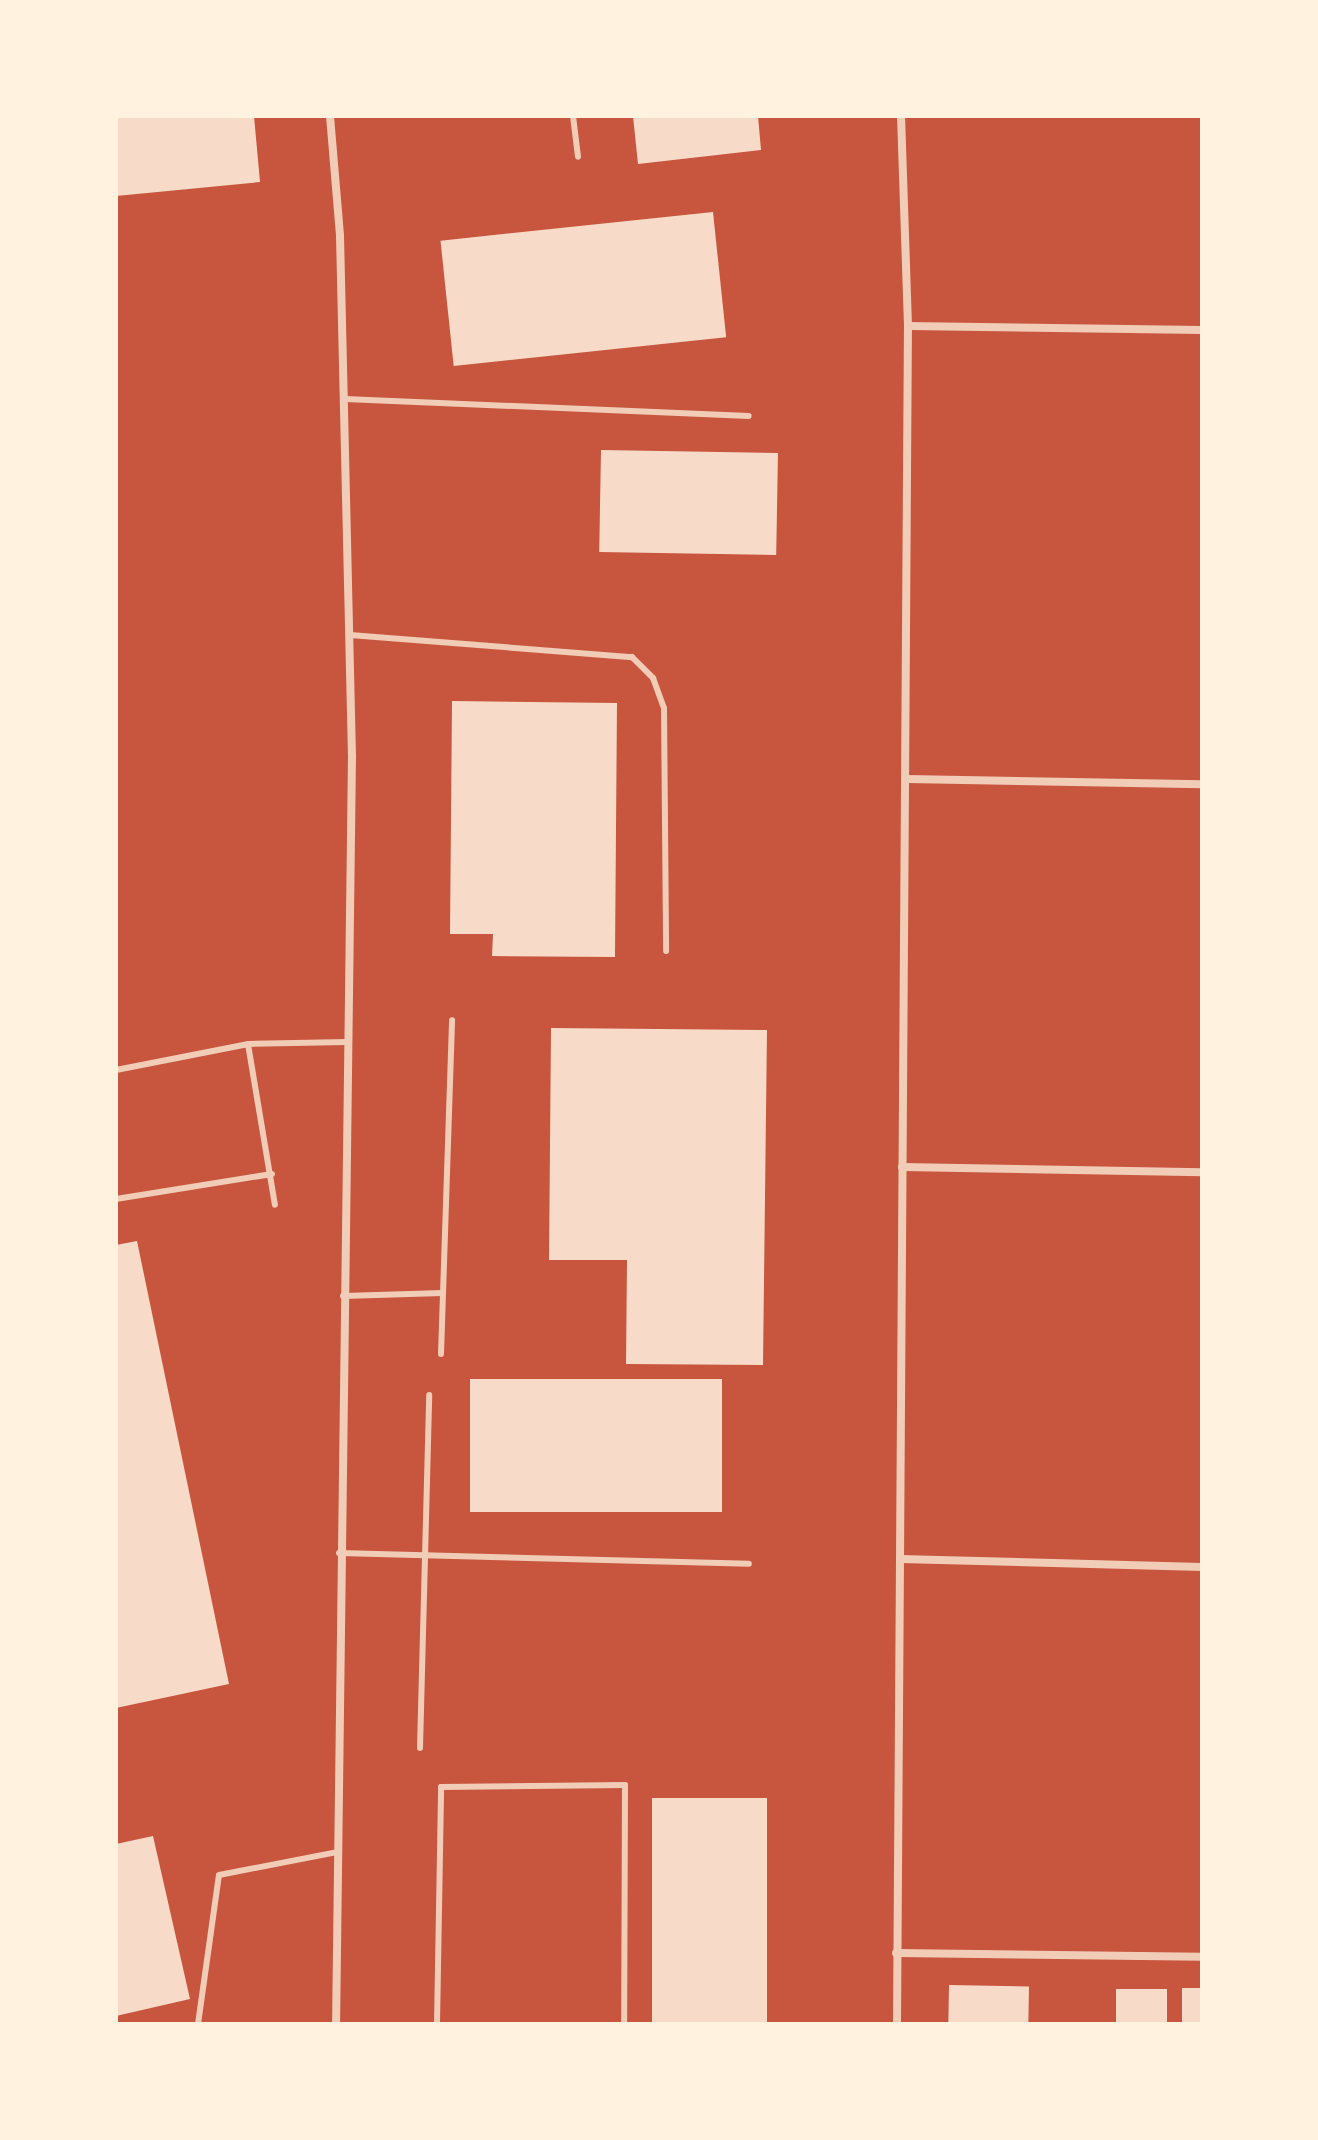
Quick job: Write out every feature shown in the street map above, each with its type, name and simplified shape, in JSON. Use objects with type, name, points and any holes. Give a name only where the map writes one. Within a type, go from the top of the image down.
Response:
[{"type":"street","points":[[330,116],[345,399],[350,635],[336,2024]]},
{"type":"street","points":[[897,2024],[908,326],[901,116]]},
{"type":"street","points":[[908,326],[1202,330]]},
{"type":"street","points":[[907,779],[1202,784]]},
{"type":"street","points":[[902,1167],[1202,1172]]},
{"type":"street","points":[[900,1559],[1202,1567]]},
{"type":"street","points":[[896,1953],[1202,1957]]},
{"type":"lane","points":[[573,116],[578,157]]},
{"type":"lane","points":[[345,399],[749,416]]},
{"type":"lane","points":[[350,635],[632,657],[653,678],[664,708],[666,951]]},
{"type":"lane","points":[[441,1354],[452,1020]]},
{"type":"lane","points":[[116,1070],[248,1044],[347,1042]]},
{"type":"lane","points":[[248,1044],[275,1205]]},
{"type":"lane","points":[[116,1199],[272,1174]]},
{"type":"lane","points":[[343,1296],[443,1293]]},
{"type":"lane","points":[[420,1748],[429,1395]]},
{"type":"lane","points":[[339,1553],[749,1564]]},
{"type":"lane","points":[[437,2024],[441,1787],[625,1785],[624,2024]]},
{"type":"lane","points":[[198,2024],[219,1875],[337,1852]]},
{"type":"building","points":[[116,116],[254,116],[260,182],[116,196]]},
{"type":"building","points":[[633,116],[758,116],[761,150],[638,164]]},
{"type":"building","points":[[713,212],[726,337],[454,366],[441,241]]},
{"type":"building","points":[[601,450],[778,453],[776,555],[599,552]]},
{"type":"building","points":[[452,701],[617,703],[615,957],[492,956],[493,934],[450,934]]},
{"type":"building","points":[[551,1028],[767,1030],[763,1365],[626,1364],[627,1260],[549,1260]]},
{"type":"building","points":[[137,1241],[229,1684],[116,1708],[116,1245]]},
{"type":"building","points":[[470,1379],[722,1379],[722,1512],[470,1512]]},
{"type":"building","points":[[652,1798],[767,1798],[767,2024],[652,2024]]},
{"type":"building","points":[[153,1836],[190,1999],[116,2016],[116,1844]]},
{"type":"building","points":[[949,1985],[1029,1986],[1028,2024],[948,2024]]},
{"type":"building","points":[[1182,1988],[1202,1988],[1202,2024],[1182,2024]]},
{"type":"building","points":[[1116,1989],[1167,1989],[1167,2024],[1116,2024]]}]
